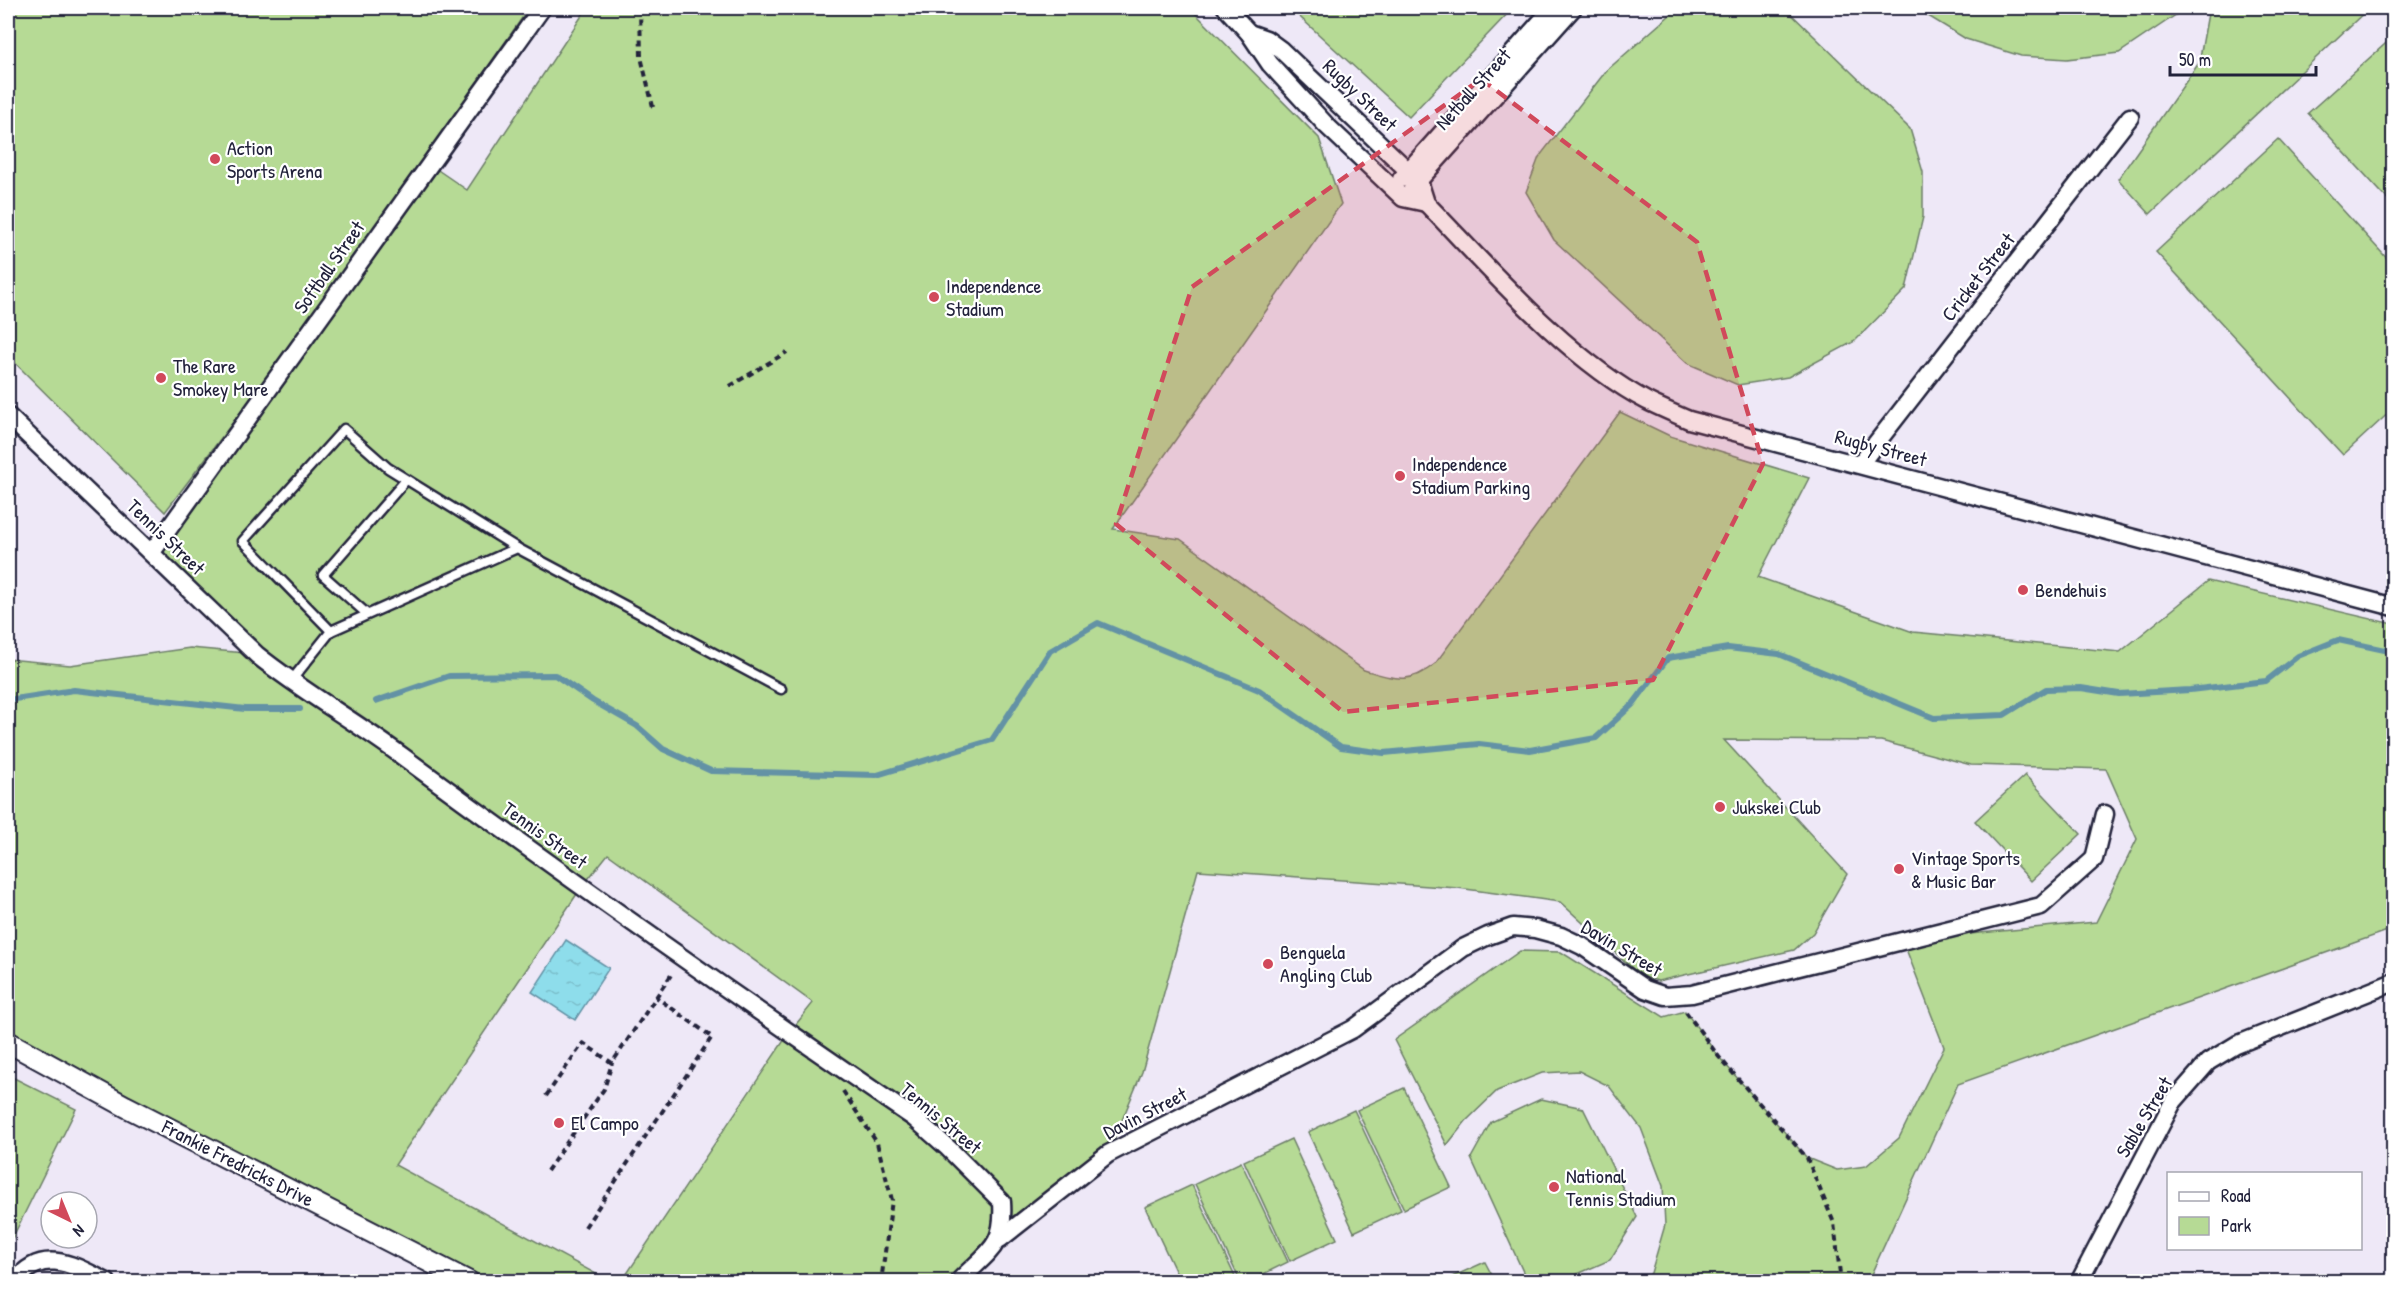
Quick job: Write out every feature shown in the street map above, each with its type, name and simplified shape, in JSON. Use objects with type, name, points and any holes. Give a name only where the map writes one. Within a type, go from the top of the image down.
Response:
[{"type":"street","name":"Softball Street","points":[[152,552],[543,8]]},
{"type":"street","name":"Rugby Street","points":[[1226,8],[1249,33],[1270,64],[1327,126],[1398,193],[1426,204]]},
{"type":"street","name":"Netball Street","points":[[1398,193],[1553,8]]},
{"type":"street","name":"Netball Street","points":[[1413,176],[1573,8]]},
{"type":"street","name":"Rugby Street","points":[[1249,33],[1266,39],[1297,63],[1413,176],[1426,204],[1531,311],[1592,363],[1647,401],[1689,420],[2394,607]]},
{"type":"street","name":"Cricket Street","points":[[1860,464],[2130,117]]},
{"type":"street","name":"Tennis Street","points":[[8,416],[258,654],[290,681],[367,730],[681,959],[914,1118],[1002,1202],[1003,1222],[1000,1239]]},
{"type":"street","name":"Davin Street","points":[[1000,1239],[1108,1154],[1353,1029],[1463,948],[1488,936],[1513,927],[1535,929],[1561,936],[1582,946],[1645,989],[1665,996],[1692,994],[2041,906],[2094,859],[2105,814]]},
{"type":"street","name":"Sable Street","points":[[2079,1281],[2173,1101],[2208,1062],[2236,1045],[2394,982]]},
{"type":"street","name":"Frankie Fredricks Drive","points":[[8,1041],[136,1111],[469,1281]]},
{"type":"street","points":[[958,1281],[1000,1239]]},
{"type":"street","points":[[15,1281],[23,1271],[40,1263],[57,1260],[107,1281]]},
{"type":"lane","points":[[331,631],[243,541],[344,429],[388,468],[517,548],[781,689]]},
{"type":"lane","points":[[367,614],[323,575],[406,480]]},
{"type":"lane","points":[[290,681],[331,631],[517,548]]},
{"type":"path","points":[[640,8],[641,57],[654,111]]},
{"type":"path","points":[[730,386],[787,352]]},
{"type":"path","points":[[547,1172],[604,1089],[612,1063],[681,959]]},
{"type":"path","points":[[1692,994],[1685,1011],[1719,1057],[1807,1158],[1834,1223],[1840,1274],[1838,1281]]},
{"type":"path","points":[[585,1227],[712,1037],[656,997]]},
{"type":"path","points":[[546,1096],[583,1043],[612,1063]]},
{"type":"path","points":[[840,1089],[877,1143],[892,1200],[880,1281]]},
{"type":"highlighted area","points":[[1481,79],[1697,242],[1763,464],[1653,680],[1343,712],[1116,524],[1192,287]]},
{"type":"green space","name":"Action Sports Arena","points":[[8,8],[529,8],[318,310],[165,512],[8,356]]},
{"type":"green space","points":[[587,8],[1190,8],[1319,138],[1341,204],[1113,529],[1180,539],[1364,670],[1393,678],[1409,678],[1426,671],[1435,664],[1620,412],[1670,436],[1809,478],[1758,577],[1913,632],[2120,652],[2208,581],[2393,624],[2393,929],[1958,1084],[1868,1281],[1645,1281],[1651,1273],[1665,1225],[1663,1186],[1641,1128],[1609,1086],[1579,1071],[1542,1073],[1497,1091],[1466,1121],[1447,1145],[1394,1040],[1520,951],[1561,952],[1664,1017],[1685,1011],[1719,1057],[1807,1158],[1837,1170],[1866,1166],[1899,1138],[1944,1047],[1906,949],[1959,935],[2096,922],[2137,839],[2106,769],[1971,765],[1881,741],[1724,740],[1847,874],[1813,933],[1794,950],[1658,981],[1641,976],[1560,902],[1458,888],[1198,870],[1142,1072],[1108,1154],[958,1281],[622,1281],[789,1033],[813,1003],[608,854],[581,888],[395,1165],[609,1281],[469,1281],[8,1038],[8,659],[70,665],[190,648],[257,654],[152,552],[429,164],[467,190]]},
{"type":"green space","points":[[1290,8],[1513,8],[1409,117]]},
{"type":"green space","points":[[1678,8],[1785,8],[1910,129],[1923,172],[1923,217],[1906,289],[1855,341],[1788,377],[1738,385],[1687,363],[1554,240],[1526,192],[1539,157],[1606,71]]},
{"type":"green space","points":[[1915,8],[2186,8],[2119,53],[2067,59],[2021,56],[1966,39]]},
{"type":"green space","points":[[2209,8],[2369,8],[2150,214],[2118,179],[2199,63]]},
{"type":"green space","points":[[2393,37],[2393,205],[2308,113]]},
{"type":"green space","points":[[2278,139],[2393,265],[2393,409],[2343,455],[2156,252]]},
{"type":"green space","points":[[2025,775],[2081,834],[2031,881],[1975,821]]},
{"type":"green space","points":[[8,1075],[76,1109],[8,1247]]},
{"type":"green space","points":[[1404,1088],[1451,1187],[1404,1209],[1357,1110]]},
{"type":"green space","name":"National Tennis Stadium","points":[[1541,1099],[1583,1108],[1637,1217],[1610,1260],[1566,1279],[1525,1276],[1471,1158],[1491,1122]]},
{"type":"green space","points":[[1354,1110],[1401,1210],[1354,1232],[1308,1132]]},
{"type":"green space","points":[[1291,1139],[1337,1239],[1290,1261],[1244,1161]]},
{"type":"green space","points":[[1241,1162],[1288,1262],[1247,1282],[1240,1281],[1195,1184]]},
{"type":"green space","points":[[1192,1185],[1237,1281],[1180,1281],[1145,1207]]},
{"type":"green space","points":[[1485,1262],[1495,1281],[1443,1281]]},
{"type":"water","points":[[566,940],[609,968],[575,1020],[532,992]]},
{"type":"waterway","points":[[376,701],[449,676],[555,675],[593,701],[637,726],[663,749],[711,771],[877,775],[992,740],[1050,651],[1098,623],[1259,690],[1341,747],[1384,753],[1479,744],[1530,750],[1596,738],[1633,704],[1668,658],[1728,648],[1779,654],[1934,718],[2004,715],[2046,689],[2081,688],[2119,694],[2190,690],[2266,681],[2298,656],[2338,640],[2394,652]]},
{"type":"waterway","points":[[8,700],[74,690],[245,709],[300,709]]},
{"type":"place","name":"Action Sports Arena","points":[[215,159]]},
{"type":"place","name":"Independence Stadium","points":[[934,297]]},
{"type":"place","name":"The Rare Smokey Mare","points":[[161,378]]},
{"type":"place","name":"Independence Stadium Parking","points":[[1400,476]]},
{"type":"place","name":"Bendehuis","points":[[2023,590]]},
{"type":"place","name":"Jukskei Club","points":[[1720,807]]},
{"type":"place","name":"Vintage Sports & Music Bar","points":[[1899,869]]},
{"type":"place","name":"Benguela Angling Club","points":[[1268,964]]},
{"type":"place","name":"El Campo","points":[[559,1123]]},
{"type":"place","name":"National Tennis Stadium","points":[[1554,1187]]}]
